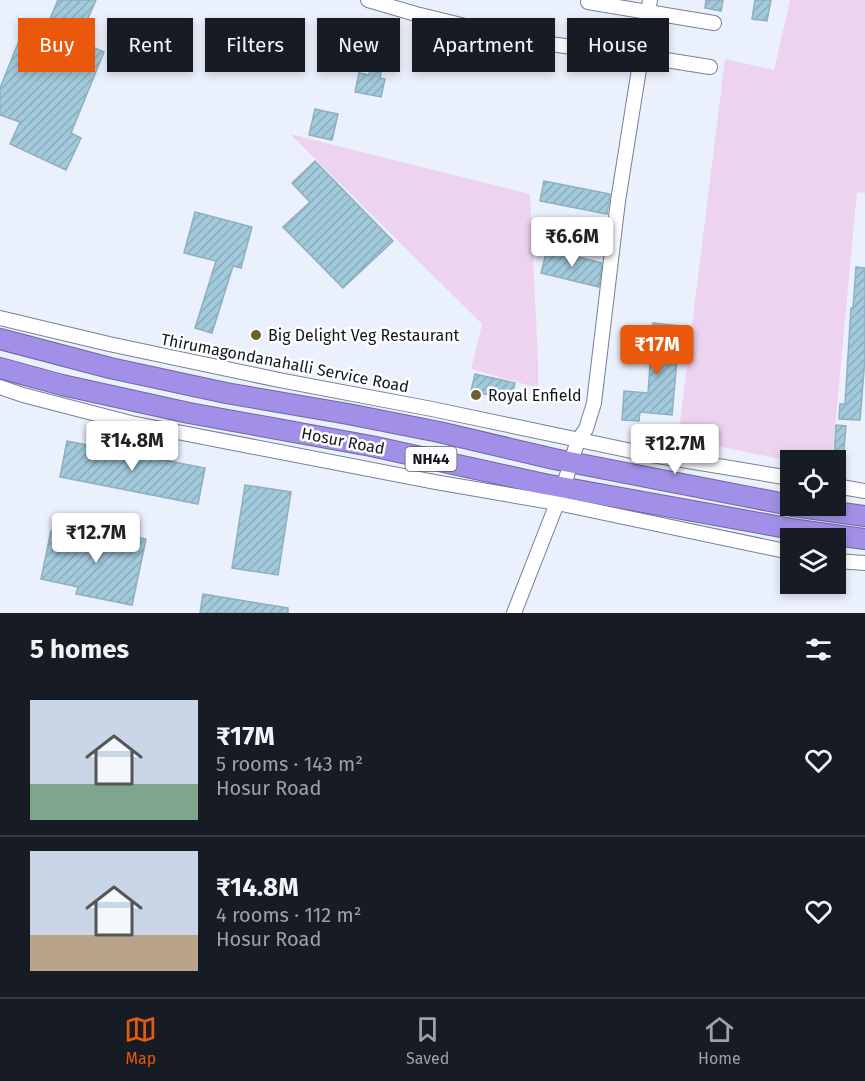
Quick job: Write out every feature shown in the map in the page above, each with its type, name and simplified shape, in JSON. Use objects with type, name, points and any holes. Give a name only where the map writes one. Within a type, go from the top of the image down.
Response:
[{"type":"highway","name":"Hosur Road","points":[[0,339],[110,368],[226,393],[439,432],[571,463],[780,503]]},
{"type":"highway","name":"Hosur Road","points":[[0,368],[62,385],[178,411],[371,446],[560,495],[865,539]]},
{"type":"highway","name":"Hosur Road","points":[[846,513],[865,516]]},
{"type":"street","points":[[368,0],[527,41],[567,46]]},
{"type":"street","points":[[588,2],[649,6],[714,23]]},
{"type":"street","points":[[669,60],[710,67]]},
{"type":"street","points":[[514,613],[571,463],[572,439],[586,429],[594,403],[618,201],[638,72]]},
{"type":"street","name":"Thirumagondanahalli Service Road","points":[[0,318],[109,344],[572,439],[780,476]]},
{"type":"street","points":[[0,387],[131,423],[435,482],[560,495],[780,550]]},
{"type":"street","points":[[846,488],[865,491]]},
{"type":"street","points":[[846,562],[865,563]]},
{"type":"shaded area","points":[[790,0],[865,0],[865,193],[857,192],[833,450],[780,450],[780,459],[678,438],[725,59],[774,70]]},
{"type":"shaded area","points":[[290,134],[530,194],[538,388],[471,369],[482,324]]},
{"type":"building","points":[[58,0],[96,0],[88,18],[50,18]]},
{"type":"building","points":[[706,0],[723,0],[721,11],[705,8]]},
{"type":"building","points":[[755,0],[771,0],[767,21],[752,19]]},
{"type":"building","points":[[18,43],[18,72],[95,72],[95,48],[104,52],[71,133],[81,138],[66,170],[10,144],[20,122],[0,115],[0,88]]},
{"type":"building","points":[[370,72],[381,72],[380,78],[385,79],[381,97],[355,92],[359,73],[369,75]]},
{"type":"building","points":[[315,109],[338,114],[332,140],[309,135]]},
{"type":"building","points":[[315,161],[393,241],[343,288],[283,227],[310,202],[292,183]]},
{"type":"building","points":[[544,181],[610,194],[607,214],[540,201]]},
{"type":"building","points":[[195,212],[252,227],[241,268],[233,266],[212,333],[195,328],[216,261],[184,253]]},
{"type":"building","points":[[547,249],[602,263],[599,287],[541,273]]},
{"type":"building","points":[[856,267],[865,268],[865,358],[860,420],[839,419],[840,404],[845,404]]},
{"type":"building","points":[[653,323],[680,326],[672,415],[640,412],[639,421],[622,420],[624,391],[648,393]]},
{"type":"building","points":[[475,374],[515,383],[511,400],[471,391]]},
{"type":"building","points":[[836,425],[846,426],[844,450],[835,450]]},
{"type":"building","points":[[67,441],[205,468],[198,504],[60,477]]},
{"type":"building","points":[[245,485],[291,492],[278,575],[232,568]]},
{"type":"building","points":[[91,527],[146,539],[132,605],[76,594],[78,587],[41,579],[51,531],[88,539]]},
{"type":"building","points":[[203,594],[288,608],[288,613],[200,613]]},
{"type":"place","name":"Big Delight Veg Restaurant","points":[[256,335]]},
{"type":"place","name":"Royal Enfield","points":[[476,395]]}]
